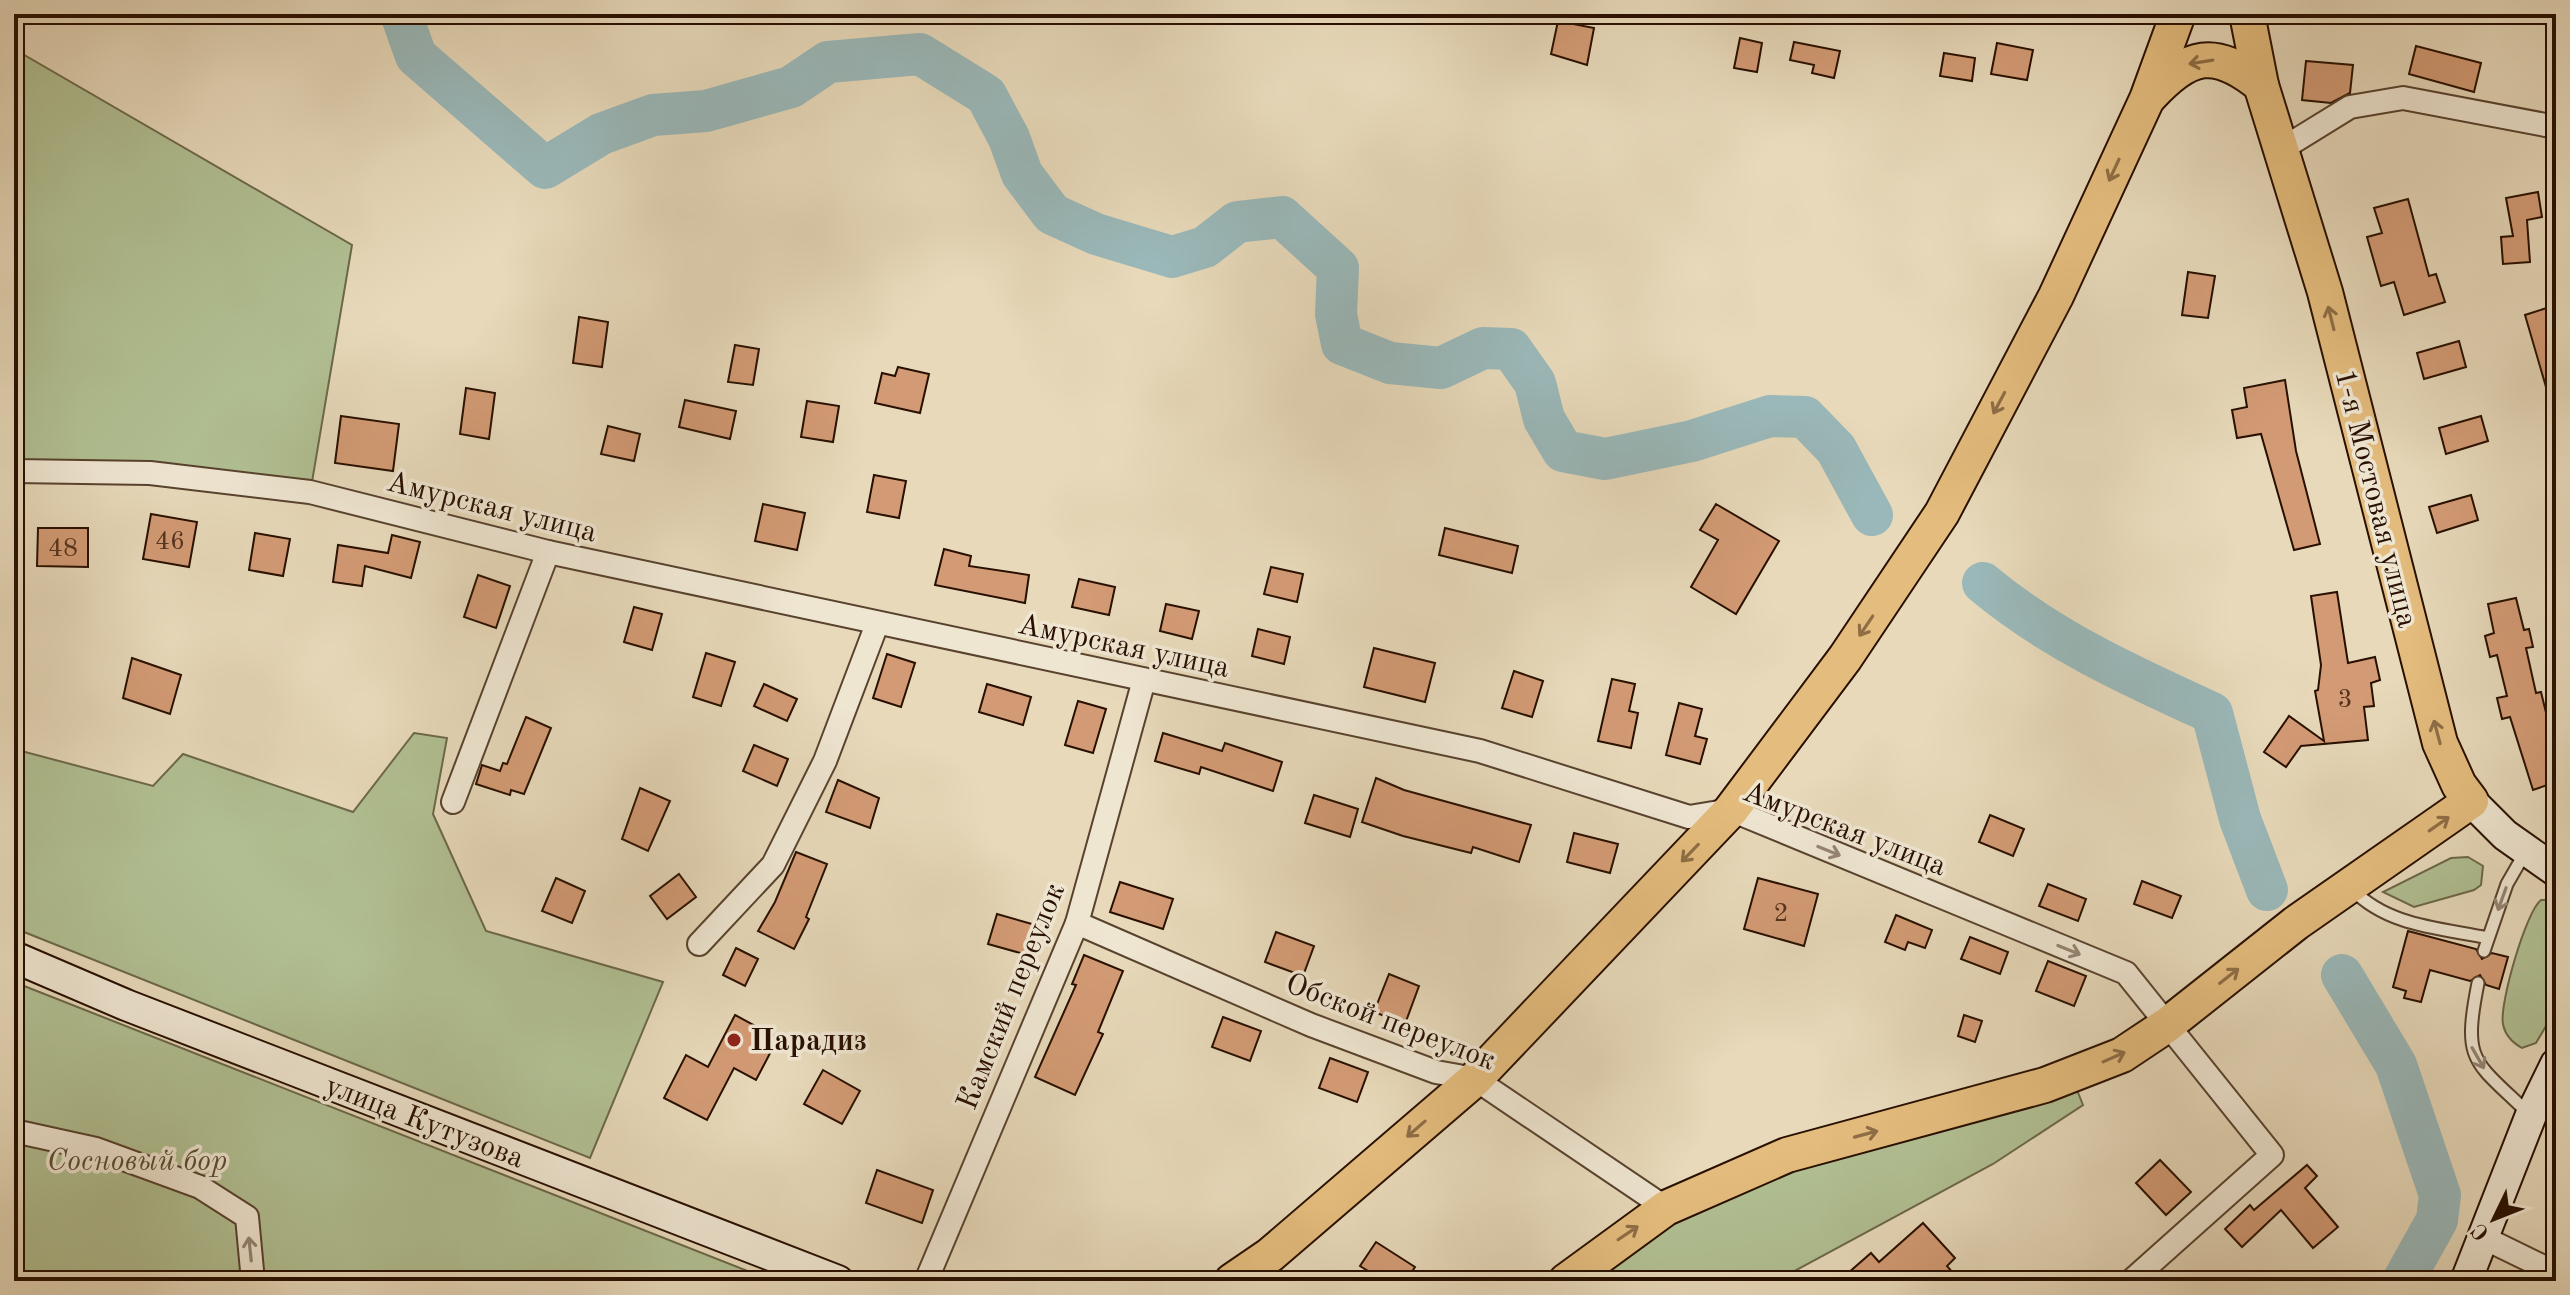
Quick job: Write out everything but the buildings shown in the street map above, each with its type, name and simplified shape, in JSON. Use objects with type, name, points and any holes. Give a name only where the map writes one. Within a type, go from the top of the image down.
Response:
[{"type":"main road","points":[[1232,1281],[1270,1255],[1475,1079],[1731,810],[1845,658],[1942,513],[2056,296],[2147,99],[2178,14]]},
{"type":"main road","name":"1-я Мостовая улица","points":[[2247,14],[2261,85],[2325,292],[2440,743],[2459,785],[2471,801]]},
{"type":"main road","points":[[2147,99],[2174,71],[2194,61],[2216,60],[2237,66],[2261,85]]},
{"type":"main road","points":[[1566,1281],[1666,1208],[1787,1155],[2045,1085],[2122,1055],[2167,1025],[2349,886],[2471,801]]},
{"type":"street","points":[[2282,149],[2350,107],[2403,98],[2556,127]]},
{"type":"street","name":"Амурская улица","points":[[14,471],[150,473],[310,492],[548,552],[1480,751],[1689,817],[1731,810],[2126,973],[2272,1155],[2131,1281]]},
{"type":"street","points":[[453,802],[548,552]]},
{"type":"street","points":[[699,944],[773,865],[825,761],[877,624]]},
{"type":"street","name":"Камский переулок","points":[[926,1281],[1077,923],[1144,680]]},
{"type":"street","name":"1-я Мостовая улица","points":[[2471,801],[2526,851],[2556,871]]},
{"type":"street","name":"Обской переулок","points":[[1077,923],[1311,1025],[1436,1072],[1475,1079],[1666,1208]]},
{"type":"street","name":"улица Кутузова","points":[[14,957],[126,1005],[838,1281]]},
{"type":"street","points":[[2466,1281],[2531,1115],[2556,1064]]},
{"type":"street","points":[[14,1131],[96,1149],[200,1187],[247,1217],[253,1281]]},
{"type":"street","points":[[2482,1237],[2556,1273]]},
{"type":"lane","points":[[2484,951],[2507,884],[2526,851]]},
{"type":"lane","points":[[2349,886],[2366,904],[2389,917],[2488,938]]},
{"type":"lane","points":[[2478,983],[2469,1028],[2472,1050],[2485,1070],[2531,1115]]},
{"type":"green space","points":[[14,49],[352,245],[312,482],[14,462]]},
{"type":"green space","points":[[414,733],[447,738],[433,814],[486,931],[663,982],[590,1158],[14,928],[14,749],[153,786],[183,754],[353,812]]},
{"type":"green space","points":[[2468,857],[2483,866],[2481,885],[2474,890],[2414,907],[2383,892],[2451,858]]},
{"type":"green space","points":[[2541,900],[2549,900],[2556,906],[2556,1009],[2536,1043],[2522,1048],[2513,1041],[2503,1024],[2505,998],[2521,939]]},
{"type":"green space","name":"Сосновый бор","points":[[14,982],[773,1281],[14,1281]]},
{"type":"green space","points":[[2075,1085],[2083,1105],[1993,1164],[1776,1281],[1586,1281],[1674,1220],[1790,1165]]},
{"type":"waterway","points":[[401,14],[416,56],[545,168],[601,134],[653,115],[706,111],[791,87],[828,62],[920,54],[986,95],[1009,138],[1022,174],[1052,214],[1096,234],[1172,257],[1205,247],[1237,222],[1282,217],[1338,268],[1336,314],[1342,344],[1390,363],[1441,368],[1483,348],[1511,349],[1535,383],[1544,419],[1563,451],[1605,459],[1692,441],[1770,416],[1805,417],[1836,449],[1872,515]]},
{"type":"waterway","points":[[1983,583],[2064,639],[2122,671],[2212,713],[2240,819],[2267,890]]},
{"type":"waterway","points":[[2342,975],[2396,1065],[2440,1195],[2437,1220],[2403,1281]]},
{"type":"place","name":"Парадиз","points":[[734,1040]]}]
